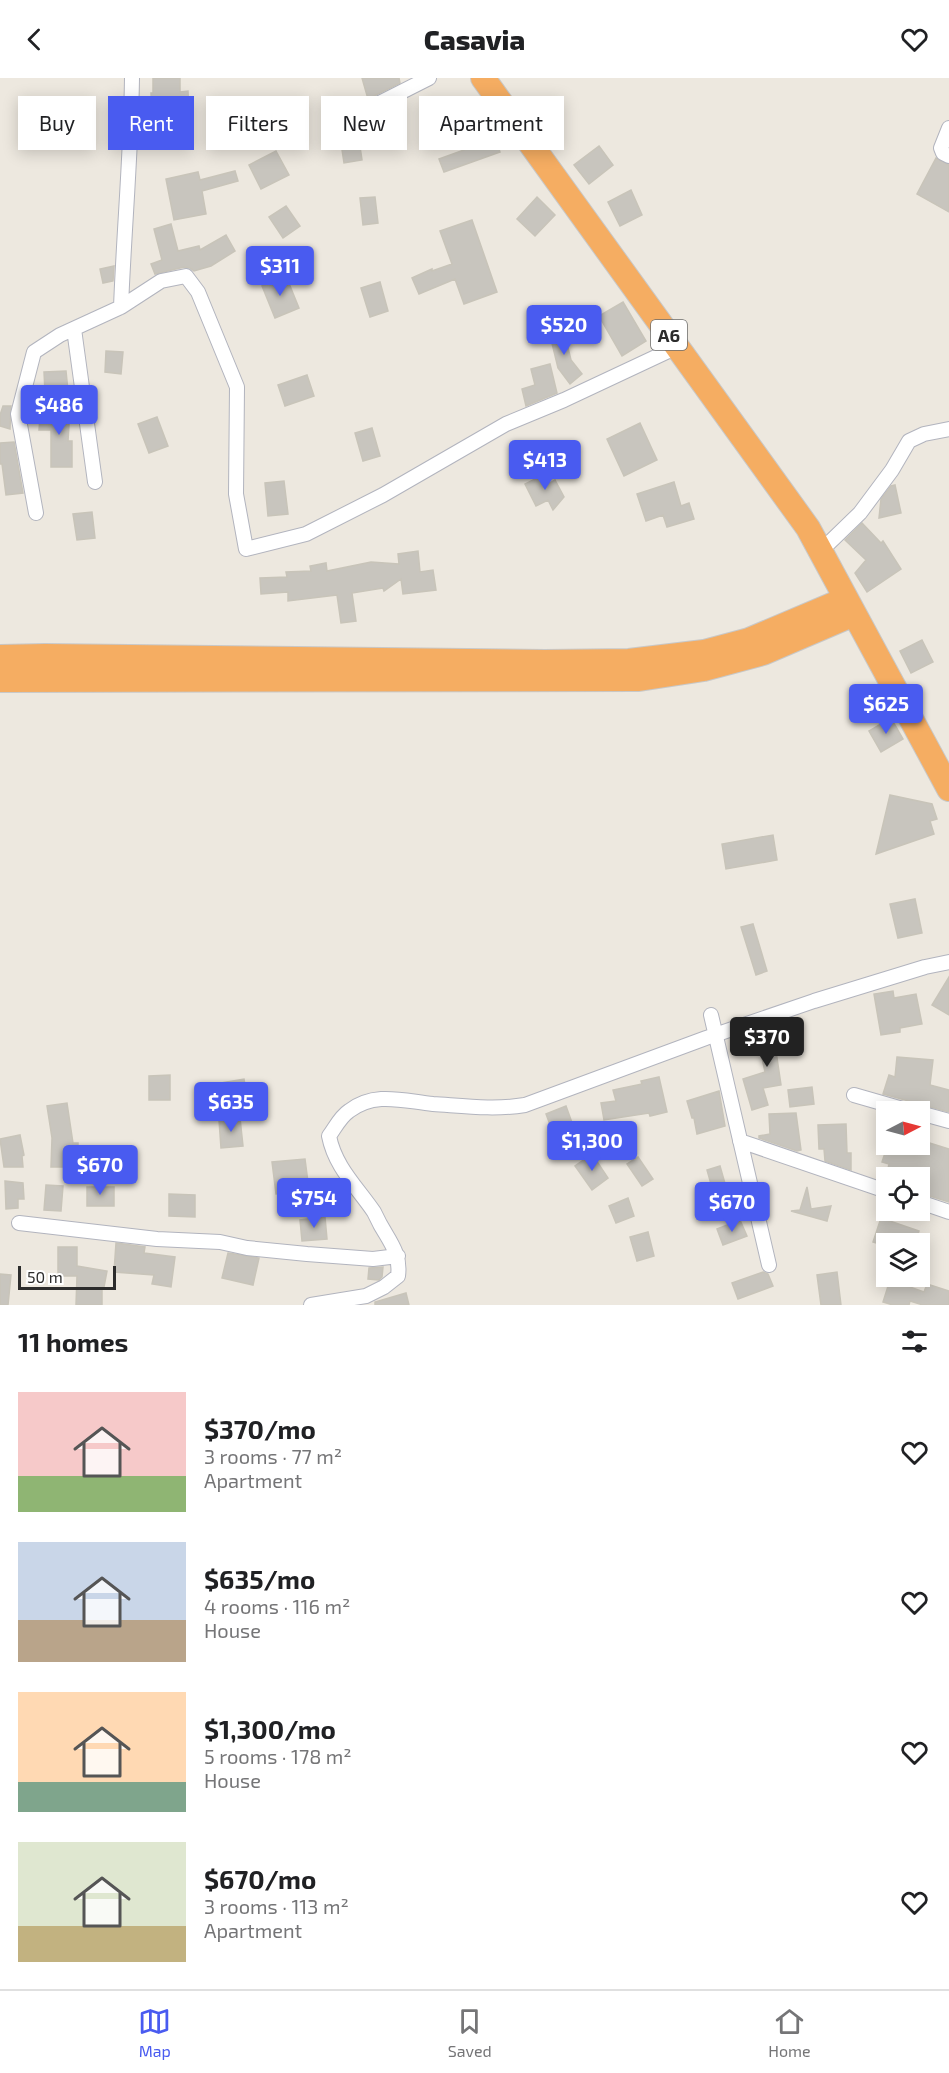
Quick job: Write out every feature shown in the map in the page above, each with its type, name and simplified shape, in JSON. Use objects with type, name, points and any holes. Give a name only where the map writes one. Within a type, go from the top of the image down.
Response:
[{"type":"highway","name":"A6","points":[[483,78],[808,528],[949,789]]},
{"type":"highway","points":[[0,657],[629,661],[704,652],[850,607]]},
{"type":"highway","points":[[0,680],[639,679],[704,669],[763,653],[850,607]]},
{"type":"street","points":[[122,307],[124,221],[131,144],[132,78]]},
{"type":"street","points":[[393,96],[429,78]]},
{"type":"street","points":[[949,128],[941,148],[943,153],[949,156]]},
{"type":"street","points":[[36,513],[18,414],[34,351],[122,307],[161,281],[186,276],[198,292],[237,387],[236,494],[246,549],[306,534],[383,495],[506,424],[564,400],[677,346]]},
{"type":"street","points":[[74,329],[95,482]]},
{"type":"street","points":[[829,543],[860,513],[892,470],[909,441],[924,434],[949,429]]},
{"type":"street","points":[[311,1305],[366,1296],[384,1287],[398,1275],[399,1261],[395,1247],[374,1212],[362,1199],[334,1156],[329,1136],[347,1112],[369,1101],[392,1097],[430,1103],[497,1108],[525,1105],[814,1001],[925,967],[949,962]]},
{"type":"street","points":[[711,1015],[769,1265]]},
{"type":"street","points":[[854,1095],[876,1101]]},
{"type":"street","points":[[930,1116],[949,1121]]},
{"type":"street","points":[[740,1140],[876,1188]]},
{"type":"street","points":[[930,1205],[949,1212]]},
{"type":"street","points":[[19,1223],[157,1239],[220,1242],[247,1248],[307,1254],[373,1259],[397,1256]]},
{"type":"building","points":[[153,78],[180,78],[180,92],[188,91],[188,96],[151,96]]},
{"type":"building","points":[[362,78],[399,78],[400,83],[374,96],[367,96]]},
{"type":"building","points":[[599,146],[613,165],[589,184],[574,165]]},
{"type":"building","points":[[342,150],[360,150],[362,160],[344,163]]},
{"type":"building","points":[[464,150],[499,150],[500,152],[444,172],[439,159]]},
{"type":"building","points":[[276,151],[289,175],[261,189],[249,165]]},
{"type":"building","points":[[936,158],[949,165],[949,212],[917,194]]},
{"type":"building","points":[[235,171],[238,181],[202,191],[206,214],[174,220],[166,179],[198,172],[200,180]]},
{"type":"building","points":[[631,190],[642,215],[620,226],[608,202]]},
{"type":"building","points":[[375,197],[378,223],[363,225],[360,198]]},
{"type":"building","points":[[537,197],[555,215],[535,236],[517,219]]},
{"type":"building","points":[[286,206],[300,226],[283,238],[269,217]]},
{"type":"building","points":[[472,220],[497,292],[464,304],[455,279],[419,294],[412,278],[432,269],[432,271],[452,264],[440,231]]},
{"type":"building","points":[[171,224],[178,251],[199,246],[200,250],[226,235],[235,251],[211,266],[194,271],[184,267],[155,274],[151,264],[162,260],[154,229]]},
{"type":"building","points":[[114,266],[113,281],[103,283],[100,269]]},
{"type":"building","points":[[286,276],[299,308],[275,318],[262,286]]},
{"type":"building","points":[[380,282],[388,311],[370,317],[361,288]]},
{"type":"building","points":[[623,302],[646,341],[622,356],[599,316]]},
{"type":"building","points":[[563,328],[571,360],[582,374],[570,384],[558,368],[549,331]]},
{"type":"building","points":[[106,351],[123,352],[121,374],[105,372]]},
{"type":"building","points":[[550,364],[557,393],[526,406],[522,389],[535,385],[531,369]]},
{"type":"building","points":[[66,371],[68,391],[45,392],[44,372]]},
{"type":"building","points":[[307,375],[314,396],[285,406],[278,385]]},
{"type":"building","points":[[3,406],[11,406],[10,429],[0,426]]},
{"type":"building","points":[[47,408],[70,409],[68,441],[72,441],[72,467],[51,467],[51,430],[39,430],[40,417],[47,418]]},
{"type":"building","points":[[157,417],[168,446],[149,453],[138,424]]},
{"type":"building","points":[[640,423],[657,460],[624,476],[607,439]]},
{"type":"building","points":[[372,428],[380,456],[363,461],[355,433]]},
{"type":"building","points":[[14,442],[23,493],[6,495],[2,464],[0,464],[0,443]]},
{"type":"building","points":[[545,474],[550,483],[555,480],[564,497],[553,510],[548,500],[536,506],[525,484]]},
{"type":"building","points":[[284,481],[288,514],[268,516],[265,483]]},
{"type":"building","points":[[674,482],[681,506],[689,503],[694,519],[667,527],[663,515],[646,521],[637,494]]},
{"type":"building","points":[[895,485],[901,513],[879,518],[881,499],[891,486]]},
{"type":"building","points":[[92,512],[95,538],[77,540],[73,514]]},
{"type":"building","points":[[862,523],[881,543],[883,541],[901,569],[867,592],[855,573],[866,560],[845,540]]},
{"type":"building","points":[[418,551],[420,572],[433,570],[436,590],[403,594],[401,579],[384,591],[383,588],[352,593],[356,621],[341,623],[337,595],[288,601],[288,592],[261,594],[260,578],[287,577],[286,572],[311,571],[310,566],[326,563],[327,571],[371,562],[399,564],[398,554]]},
{"type":"building","points":[[922,640],[933,662],[911,673],[900,651]]},
{"type":"building","points":[[891,718],[903,739],[881,752],[869,731]]},
{"type":"building","points":[[890,795],[932,804],[937,819],[930,821],[934,834],[876,854]]},
{"type":"building","points":[[773,835],[777,860],[726,869],[722,844]]},
{"type":"building","points":[[915,899],[922,933],[898,938],[890,904]]},
{"type":"building","points":[[753,924],[767,971],[756,975],[741,927]]},
{"type":"building","points":[[949,977],[949,1015],[932,1005]]},
{"type":"building","points":[[893,991],[894,998],[916,994],[922,1024],[900,1028],[900,1032],[881,1035],[874,994]]},
{"type":"building","points":[[787,1029],[791,1048],[776,1051],[781,1085],[763,1088],[768,1105],[752,1110],[743,1079],[765,1072],[762,1058],[765,1058],[760,1035]]},
{"type":"building","points":[[897,1057],[933,1060],[930,1085],[949,1090],[949,1112],[930,1107],[930,1101],[909,1101],[883,1094],[889,1075],[895,1077]]},
{"type":"building","points":[[170,1075],[170,1100],[149,1100],[149,1076]]},
{"type":"building","points":[[659,1077],[667,1112],[650,1116],[649,1113],[604,1120],[601,1103],[616,1101],[613,1090],[642,1084],[641,1081]]},
{"type":"building","points":[[244,1079],[247,1097],[222,1100],[220,1083]]},
{"type":"building","points":[[812,1087],[814,1104],[790,1107],[788,1090]]},
{"type":"building","points":[[719,1091],[725,1126],[697,1134],[687,1101]]},
{"type":"building","points":[[67,1103],[73,1143],[78,1143],[78,1167],[51,1167],[52,1138],[47,1106]]},
{"type":"building","points":[[566,1106],[575,1131],[555,1138],[546,1114]]},
{"type":"building","points":[[796,1113],[801,1150],[797,1151],[759,1138],[759,1136],[770,1134],[769,1114]]},
{"type":"building","points":[[240,1118],[243,1146],[221,1148],[219,1120]]},
{"type":"building","points":[[846,1124],[847,1153],[851,1153],[851,1170],[825,1161],[824,1149],[819,1149],[818,1125]]},
{"type":"building","points":[[20,1135],[24,1155],[22,1156],[23,1167],[4,1167],[0,1139]]},
{"type":"building","points":[[930,1143],[949,1149],[949,1202],[930,1196],[930,1167],[888,1167],[889,1164],[882,1162],[884,1155],[930,1155]]},
{"type":"building","points":[[592,1154],[608,1178],[592,1190],[575,1166]]},
{"type":"building","points":[[638,1157],[653,1179],[642,1186],[627,1164]]},
{"type":"building","points":[[305,1159],[309,1190],[276,1194],[272,1162]]},
{"type":"building","points":[[720,1166],[726,1187],[713,1191],[707,1170]]},
{"type":"building","points":[[5,1181],[23,1183],[24,1199],[18,1199],[18,1208],[6,1209]]},
{"type":"building","points":[[46,1185],[63,1186],[61,1211],[44,1210]]},
{"type":"building","points":[[87,1187],[114,1187],[114,1206],[87,1206]]},
{"type":"building","points":[[807,1187],[811,1209],[831,1206],[827,1221],[791,1211],[800,1210]]},
{"type":"building","points":[[169,1194],[195,1195],[195,1217],[169,1216]]},
{"type":"building","points":[[628,1198],[634,1216],[616,1223],[609,1206]]},
{"type":"building","points":[[325,1217],[327,1239],[302,1241],[300,1220]]},
{"type":"building","points":[[740,1220],[747,1236],[723,1245],[717,1229]]},
{"type":"building","points":[[880,1221],[890,1221],[919,1231],[918,1233],[876,1233]]},
{"type":"building","points":[[648,1232],[654,1256],[637,1261],[630,1237]]},
{"type":"building","points":[[116,1243],[145,1247],[144,1253],[175,1257],[171,1287],[152,1284],[154,1275],[114,1272]]},
{"type":"building","points":[[58,1247],[77,1247],[77,1266],[107,1271],[104,1287],[102,1287],[102,1305],[76,1305],[77,1276],[58,1276]]},
{"type":"building","points":[[228,1253],[259,1258],[253,1285],[222,1278]]},
{"type":"building","points":[[383,1267],[382,1277],[379,1280],[368,1279],[369,1268]]},
{"type":"building","points":[[763,1272],[768,1274],[773,1286],[738,1299],[732,1283]]},
{"type":"building","points":[[837,1272],[841,1305],[821,1305],[817,1275]]},
{"type":"building","points":[[0,1274],[11,1275],[8,1305],[0,1305]]},
{"type":"building","points":[[930,1285],[949,1291],[949,1305],[923,1305],[910,1301],[909,1305],[893,1305],[883,1302],[888,1287],[910,1287],[924,1292],[926,1287],[930,1287]]},
{"type":"building","points":[[406,1293],[409,1305],[375,1305],[375,1302]]}]
